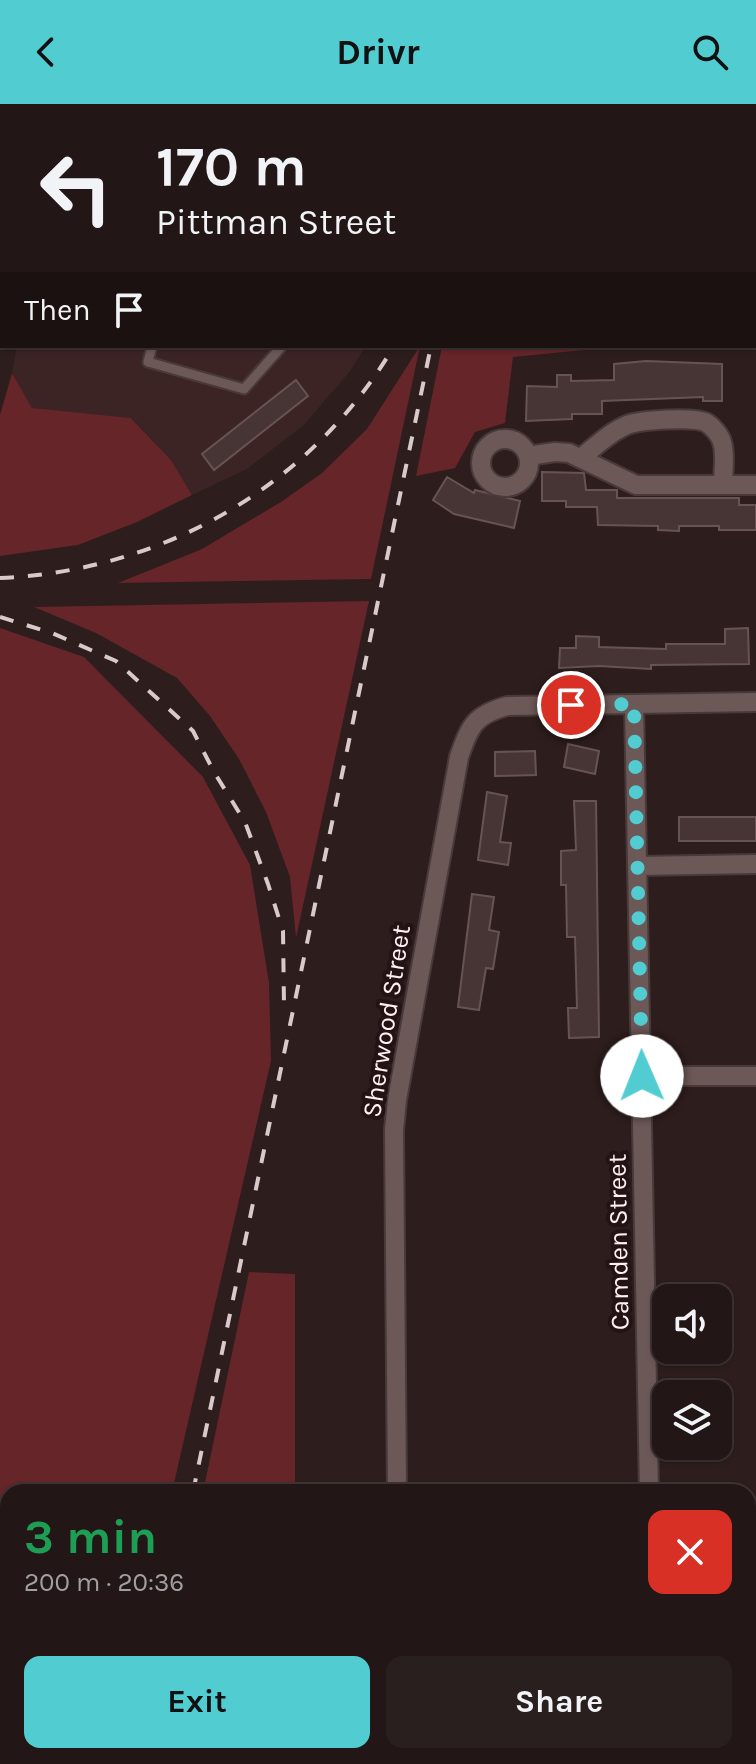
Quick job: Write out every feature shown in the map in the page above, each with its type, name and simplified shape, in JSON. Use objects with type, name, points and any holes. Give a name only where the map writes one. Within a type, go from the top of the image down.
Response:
[{"type":"street","points":[[582,457],[627,425],[698,419],[716,431],[722,441],[723,485]]},
{"type":"street","points":[[528,456],[555,452],[582,457],[636,485],[756,485]]},
{"type":"street","points":[[634,704],[756,702]]},
{"type":"street","name":"Sherwood Street","points":[[397,1484],[394,1130],[459,757],[469,729],[484,712],[507,706],[634,704]]},
{"type":"street","name":"Camden Street","points":[[634,704],[649,1484]]},
{"type":"street","points":[[638,866],[756,864]]},
{"type":"street","points":[[642,1076],[756,1076]]},
{"type":"lane","points":[[152,348],[148,362],[244,389],[280,348]]},
{"type":"shaded area","points":[[17,348],[365,348],[350,371],[304,425],[247,469],[192,495],[171,460],[132,418],[32,409],[12,373]]},
{"type":"shaded area","points":[[420,348],[371,579],[118,583],[202,549],[281,502],[322,473],[367,429]]},
{"type":"shaded area","points":[[442,348],[605,348],[513,357],[505,423],[475,432],[455,468],[416,476]]},
{"type":"shaded area","points":[[12,373],[32,408],[131,418],[171,460],[192,495],[137,522],[78,545],[0,556],[0,415]]},
{"type":"shaded area","points":[[369,601],[296,938],[290,877],[266,812],[239,759],[210,716],[177,678],[96,633],[34,607]]},
{"type":"shaded area","points":[[0,628],[84,657],[203,777],[250,865],[269,983],[271,1061],[174,1484],[0,1484]]},
{"type":"shaded area","points":[[249,1272],[295,1274],[295,1484],[205,1484]]},
{"type":"building","points":[[646,361],[722,364],[722,401],[703,401],[703,397],[602,401],[602,414],[572,414],[572,419],[526,421],[527,386],[557,387],[557,375],[571,375],[571,381],[614,380],[614,364]]},
{"type":"building","points":[[296,380],[308,396],[214,470],[202,454]]},
{"type":"building","points":[[542,472],[584,473],[586,490],[617,490],[617,498],[739,498],[739,505],[756,505],[756,530],[679,526],[679,531],[658,530],[658,526],[598,525],[597,507],[566,507],[566,501],[542,501]]},
{"type":"building","points":[[447,477],[474,493],[475,490],[520,501],[514,528],[454,514],[433,500]]},
{"type":"building","points":[[748,628],[749,664],[651,665],[651,669],[599,666],[559,668],[560,648],[576,648],[576,636],[599,637],[599,647],[666,649],[666,644],[725,644],[725,629]]},
{"type":"building","points":[[568,744],[599,751],[595,774],[564,767]]},
{"type":"building","points":[[535,751],[536,775],[495,776],[495,752]]},
{"type":"building","points":[[487,792],[507,796],[500,842],[511,843],[508,865],[478,860]]},
{"type":"building","points":[[574,801],[596,801],[599,1037],[569,1038],[568,1008],[577,1008],[575,937],[567,937],[566,885],[561,885],[561,851],[576,850]]},
{"type":"building","points":[[679,817],[756,817],[756,841],[679,841]]},
{"type":"building","points":[[472,894],[494,897],[489,930],[499,932],[493,969],[486,968],[479,1010],[458,1007]]},
{"type":"railway","points":[[0,578],[60,572],[118,559],[174,539],[227,512],[276,480],[320,441],[360,396],[393,348]]},
{"type":"railway","points":[[195,1484],[431,348]]},
{"type":"railway","points":[[0,617],[52,633],[116,661],[193,731],[245,822],[268,884],[283,931],[284,1005]]},
{"type":"route","points":[[571,705],[634,704],[642,1076]]}]
